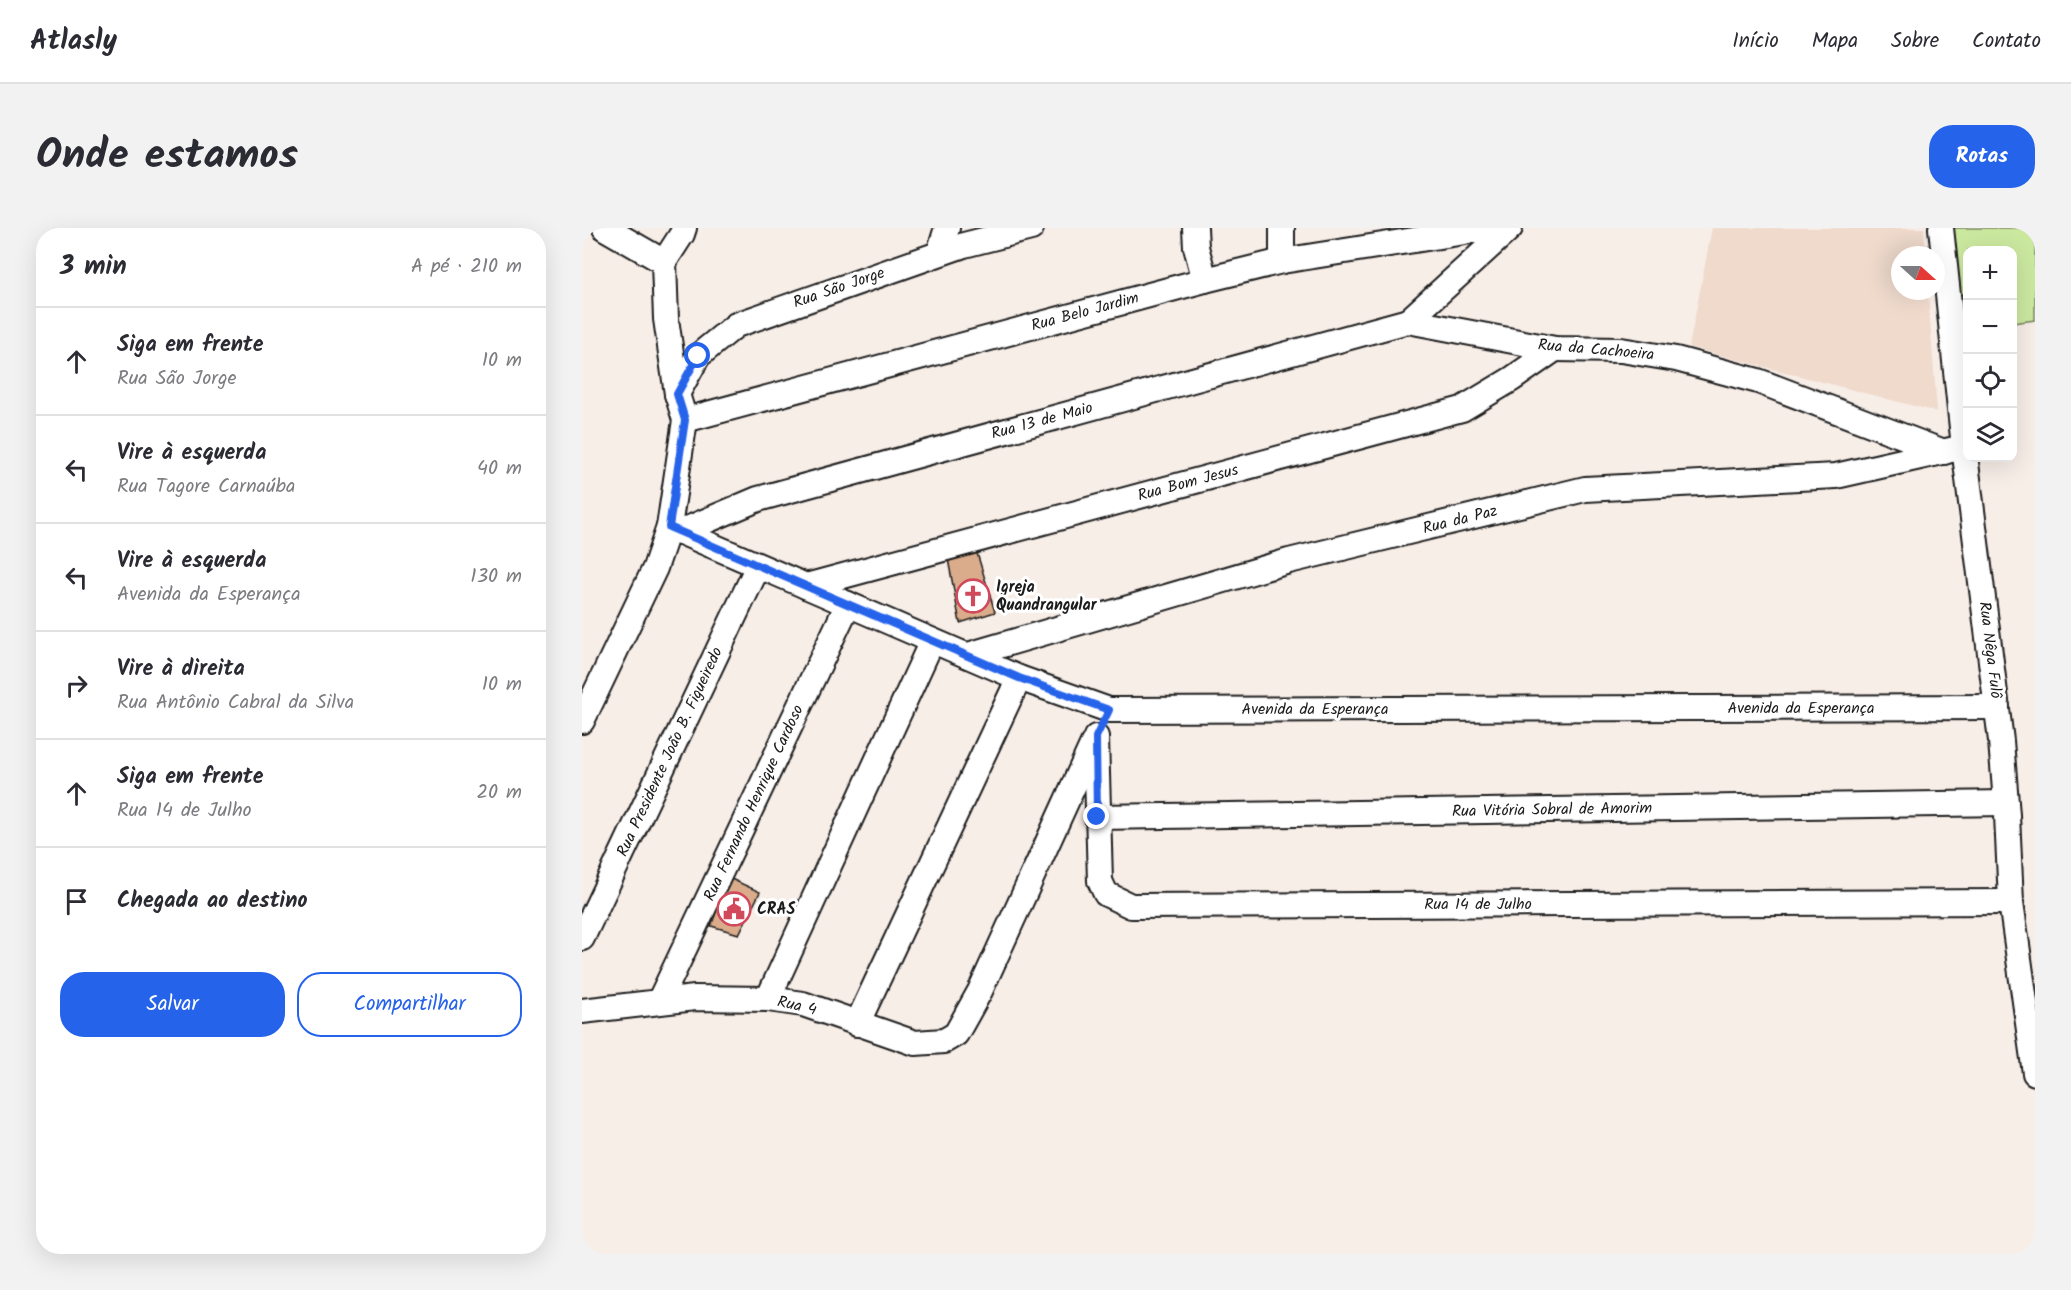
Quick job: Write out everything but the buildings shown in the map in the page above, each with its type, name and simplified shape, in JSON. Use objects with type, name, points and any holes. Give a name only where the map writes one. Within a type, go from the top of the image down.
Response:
[{"type":"street","points":[[605,228],[664,262]]},
{"type":"street","points":[[582,721],[675,530],[685,420],[677,394],[666,319],[664,262],[684,228]]},
{"type":"street","points":[[939,253],[947,228]]},
{"type":"street","name":"Rua São Jorge","points":[[677,394],[698,356],[736,325],[939,253],[1031,228]]},
{"type":"street","points":[[1195,228],[1196,247],[1205,280]]},
{"type":"street","points":[[1282,228],[1282,261]]},
{"type":"street","name":"Rua Belo Jardim","points":[[685,420],[1282,261],[1490,228]]},
{"type":"street","points":[[1408,321],[1510,228]]},
{"type":"street","name":"Rua Nêga Fulô","points":[[1941,228],[1954,450],[1997,707],[2012,902],[2035,1073]]},
{"type":"street","name":"Rua da Cachoeira","points":[[1408,321],[1555,349],[1621,350],[1676,359],[1758,381],[1954,450]]},
{"type":"street","name":"Rua 13 de Maio","points":[[675,530],[758,499],[1408,321]]},
{"type":"street","name":"Rua Bom Jesus","points":[[806,586],[1462,409],[1512,379],[1555,349]]},
{"type":"street","name":"Rua da Paz","points":[[968,655],[1289,561],[1585,489],[1836,476],[1954,450]]},
{"type":"street","name":"Avenida da Esperança","points":[[675,530],[1019,678],[1109,710],[1997,707]]},
{"type":"street","name":"Rua Presidente João B. Figueiredo","points":[[582,938],[758,566]]},
{"type":"street","name":"Rua Fernando Henrique Cardoso","points":[[659,1002],[848,604]]},
{"type":"street","points":[[768,999],[932,641]]},
{"type":"street","points":[[857,1024],[1019,678]]},
{"type":"street","name":"Rua 4","points":[[582,1011],[695,998],[768,999],[803,1004],[915,1043],[944,1041],[956,1034],[980,991],[1109,710]]},
{"type":"street","name":"Rua 14 de Julho","points":[[1096,737],[1100,882],[1106,894],[1131,906],[2012,902]]},
{"type":"street","name":"Rua Vitória Sobral de Amorim","points":[[1097,817],[2006,803]]},
{"type":"shaded area","points":[[1712,228],[1924,228],[1925,246],[1891,246],[1891,300],[1929,300],[1937,412],[1689,347]]},
{"type":"green space","points":[[1953,228],[2035,228],[2035,320],[2017,322],[2017,246],[1963,246],[1962,327]]},
{"type":"place","name":"Igreja Quandrangular","points":[[973,596]]},
{"type":"place","name":"CRAS","points":[[734,909]]},
{"type":"route","points":[[698,356],[677,394],[685,420],[669,527],[1019,678],[1109,710],[1096,737],[1097,817]]}]
